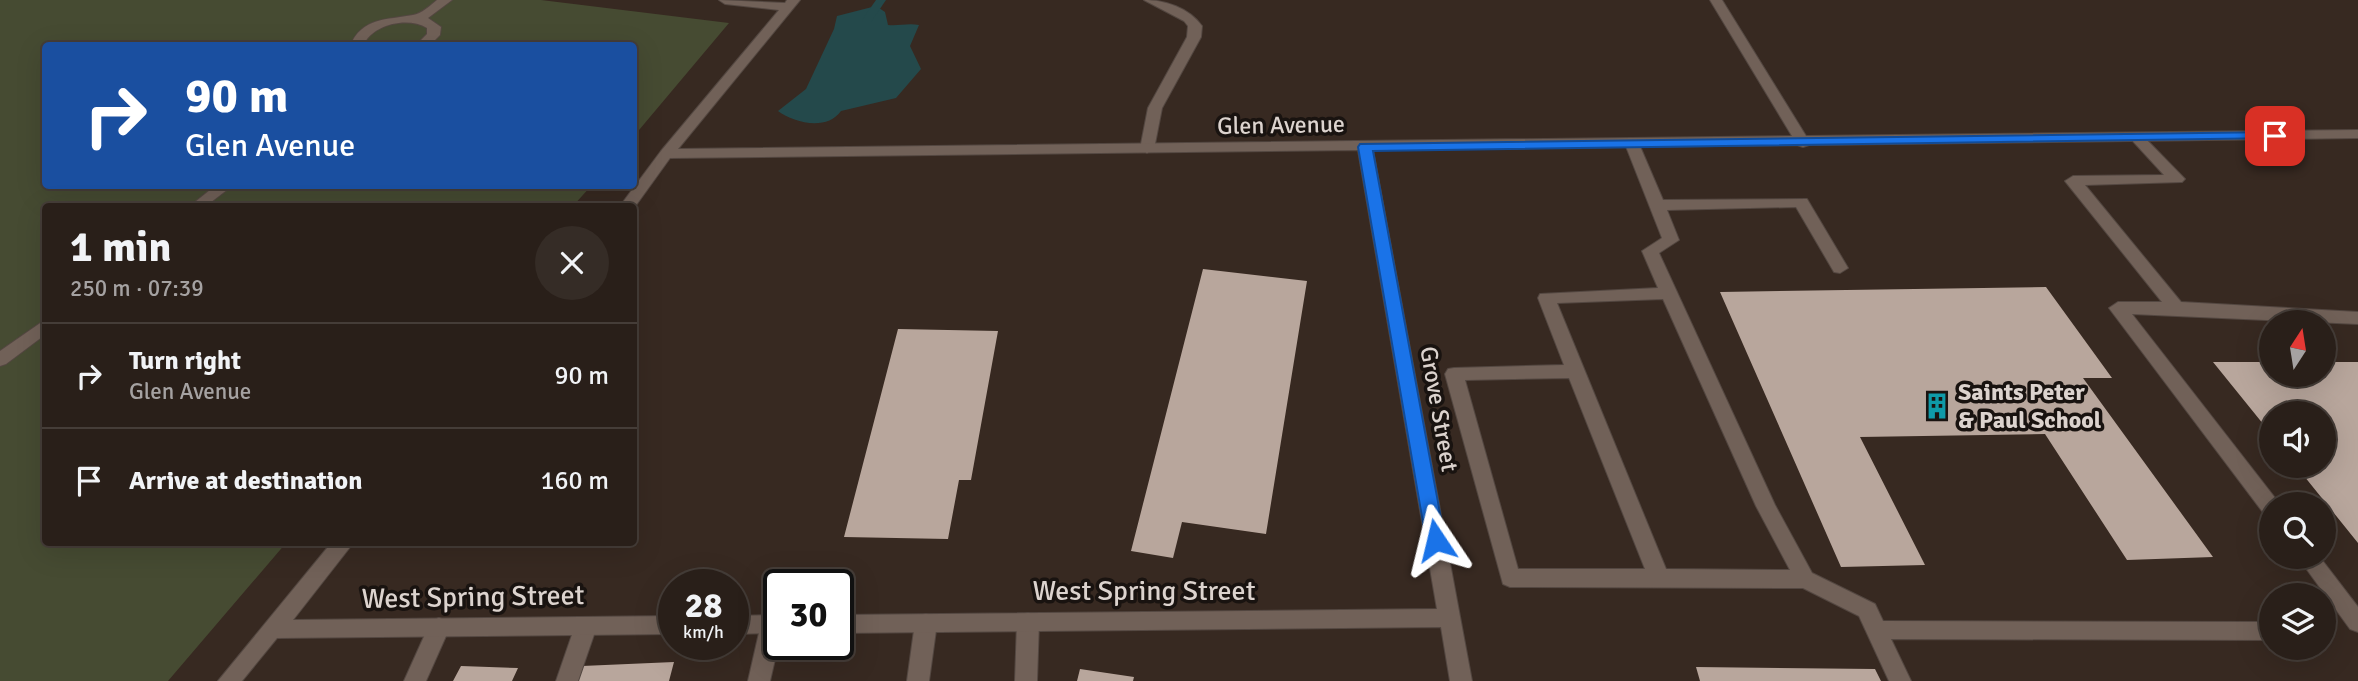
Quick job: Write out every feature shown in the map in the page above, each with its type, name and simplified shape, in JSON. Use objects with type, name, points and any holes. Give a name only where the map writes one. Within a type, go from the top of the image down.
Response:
[{"type":"street","points":[[418,19],[446,0]]},
{"type":"street","points":[[725,0],[791,3]]},
{"type":"street","points":[[1147,149],[1155,108],[1194,37],[1195,26],[1189,18],[1150,0]]},
{"type":"street","points":[[1716,0],[1803,143]]},
{"type":"street","points":[[629,203],[666,153],[791,3]]},
{"type":"street","points":[[358,42],[362,33],[389,21],[418,19],[429,22],[434,27],[433,35],[425,42]]},
{"type":"street","name":"Glen Avenue","points":[[666,153],[1803,143],[2358,134]]},
{"type":"street","points":[[2137,138],[2177,179],[2073,181],[2176,308]]},
{"type":"street","points":[[1632,144],[1671,240],[1650,251],[1766,506],[1805,579]]},
{"type":"street","name":"Grove Street","points":[[1365,147],[1461,681]]},
{"type":"street","points":[[201,203],[220,189]]},
{"type":"street","points":[[1657,205],[1801,202],[1840,268]]},
{"type":"street","points":[[1659,578],[1546,298],[1668,293]]},
{"type":"street","points":[[2259,492],[2118,308],[2176,308],[2358,318]]},
{"type":"street","points":[[0,360],[42,328]]},
{"type":"street","points":[[1576,372],[1454,374],[1510,578],[1805,579],[1867,610],[1900,681]]},
{"type":"street","points":[[229,681],[341,546]]},
{"type":"street","points":[[2317,569],[2358,623]]},
{"type":"street","name":"West Spring Street","points":[[854,624],[1450,618]]},
{"type":"street","points":[[1026,681],[1028,622]]},
{"type":"street","points":[[918,681],[926,623]]},
{"type":"street","name":"West Spring Street","points":[[272,629],[658,625]]},
{"type":"street","points":[[568,681],[586,626]]},
{"type":"street","points":[[415,681],[439,627]]},
{"type":"street","points":[[1877,631],[2259,631]]},
{"type":"street","points":[[759,681],[765,660]]},
{"type":"green space","points":[[0,0],[541,0],[729,23],[637,132],[637,42],[42,42],[42,189],[588,189],[576,203],[42,203],[42,546],[283,546],[168,681],[0,681]]},
{"type":"water","points":[[876,6],[885,12],[888,25],[919,25],[910,46],[921,69],[896,98],[841,111],[828,121],[819,123],[801,122],[778,111],[806,89],[834,29],[837,16]]},
{"type":"building","points":[[1203,269],[1307,281],[1266,534],[1182,522],[1173,558],[1131,551]]},
{"type":"building","name":"Saints Peter & Paul School","points":[[2046,287],[2112,378],[2083,378],[2213,557],[2127,560],[2045,434],[1860,437],[1925,565],[1841,567],[1720,292]]},
{"type":"building","points":[[898,329],[998,331],[971,480],[959,480],[948,539],[844,537]]},
{"type":"building","points":[[2213,362],[2259,362],[2259,387],[2336,387],[2336,362],[2358,362],[2358,543],[2336,516],[2336,492],[2317,492],[2306,478],[2336,478],[2336,401],[2259,401],[2259,419]]},
{"type":"building","points":[[674,662],[669,681],[577,681],[582,666]]},
{"type":"building","points":[[461,666],[518,668],[512,681],[453,681]]},
{"type":"building","points":[[1696,667],[1875,669],[1881,681],[1700,681]]},
{"type":"building","points":[[1080,669],[1134,677],[1133,681],[1077,681]]},
{"type":"waterway","points":[[867,20],[881,0]]},
{"type":"place","name":"Saints Peter & Paul School","points":[[1937,406]]},
{"type":"route","points":[[1436,540],[1365,147],[2275,136]]}]
